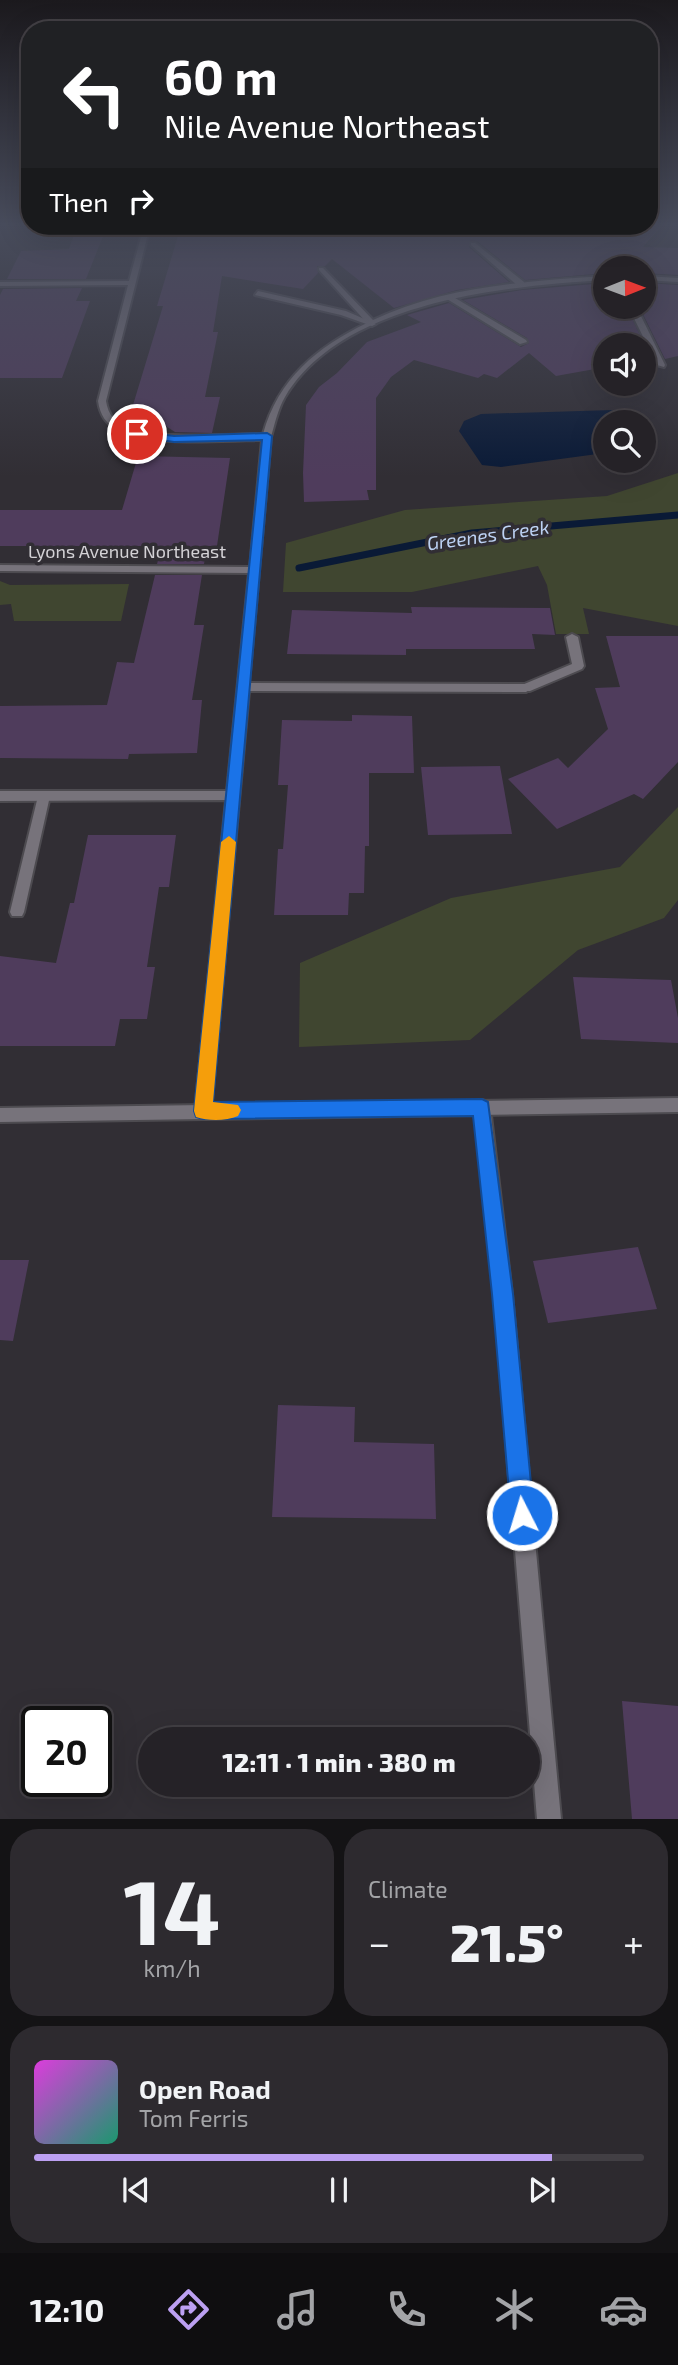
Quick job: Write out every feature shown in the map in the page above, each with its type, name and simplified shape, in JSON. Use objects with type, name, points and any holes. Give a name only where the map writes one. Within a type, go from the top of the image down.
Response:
[{"type":"street","points":[[126,307],[102,401],[104,414],[111,422],[124,430],[153,437],[267,436]]},
{"type":"street","points":[[317,307],[372,324]]},
{"type":"street","points":[[356,307],[372,324]]},
{"type":"street","points":[[203,1111],[267,436],[283,393],[299,373],[325,351],[372,324],[421,307]]},
{"type":"street","points":[[466,307],[523,341]]},
{"type":"street","points":[[638,319],[661,365]]},
{"type":"street","name":"Lyons Avenue Northeast","points":[[0,568],[255,570]]},
{"type":"street","points":[[244,687],[526,688],[578,666],[572,637]]},
{"type":"street","points":[[0,796],[233,795]]},
{"type":"street","points":[[17,912],[44,796]]},
{"type":"street","points":[[0,1115],[678,1105]]},
{"type":"street","points":[[482,1107],[503,1294],[549,1819]]},
{"type":"green space","points":[[678,473],[678,626],[583,608],[589,634],[556,634],[547,585],[538,566],[412,592],[283,592],[286,543],[405,510],[607,496]]},
{"type":"green space","points":[[0,581],[10,585],[129,584],[121,621],[14,621],[11,604],[0,605]]},
{"type":"green space","points":[[678,807],[678,900],[664,918],[578,950],[470,1040],[299,1047],[300,963],[451,898],[620,867]]},
{"type":"water","points":[[593,411],[593,455],[501,467],[482,465],[459,431],[464,421],[481,414]]},
{"type":"building","points":[[0,307],[88,307],[62,378],[0,378]]},
{"type":"building","points":[[163,307],[217,307],[213,332],[218,332],[205,397],[220,397],[212,433],[175,432],[133,405]]},
{"type":"building","points":[[435,307],[455,307],[521,347],[529,343],[527,338],[475,307],[593,307],[593,319],[632,319],[639,333],[593,333],[593,369],[556,376],[529,353],[497,378],[484,374],[478,378],[414,360],[391,377],[376,398],[376,490],[367,490],[369,500],[304,502],[306,405],[319,387],[367,342],[421,322],[407,315]]},
{"type":"building","points":[[656,307],[678,307],[678,356],[665,359],[656,341],[656,333],[652,333],[645,319],[656,319]]},
{"type":"building","points":[[138,456],[230,458],[217,546],[207,546],[204,564],[157,564],[162,546],[0,546],[0,510],[122,510]]},
{"type":"building","points":[[155,575],[202,575],[194,625],[204,625],[192,700],[202,700],[197,753],[129,754],[128,759],[0,758],[0,706],[107,705],[117,662],[134,663]]},
{"type":"building","points":[[411,607],[550,608],[555,635],[532,634],[535,649],[406,649],[406,655],[287,654],[292,610],[412,613]]},
{"type":"building","points":[[606,636],[678,636],[678,762],[643,799],[634,794],[557,829],[508,779],[558,758],[568,768],[608,729],[595,688],[620,687]]},
{"type":"building","points":[[352,715],[412,716],[414,773],[369,773],[369,846],[365,846],[364,893],[349,893],[348,915],[274,915],[278,849],[283,849],[288,785],[278,785],[282,720],[352,721]]},
{"type":"building","points":[[500,766],[512,834],[428,835],[421,767]]},
{"type":"building","points":[[88,835],[176,835],[169,887],[159,887],[147,967],[155,967],[147,1019],[120,1019],[115,1046],[0,1046],[0,956],[56,963],[70,903],[74,903]]},
{"type":"building","points":[[573,977],[671,980],[678,1018],[678,1043],[581,1039]]},
{"type":"building","points":[[638,1247],[657,1309],[548,1323],[533,1261]]},
{"type":"building","points":[[0,1260],[29,1260],[13,1341],[0,1340]]},
{"type":"building","points":[[278,1405],[355,1407],[354,1442],[434,1444],[436,1519],[272,1517]]},
{"type":"building","points":[[622,1701],[678,1706],[678,1819],[632,1819]]},
{"type":"waterway","name":"Greenes Creek","points":[[299,568],[472,533],[678,515]]},
{"type":"slow traffic","points":[[229,842],[203,1111],[231,1110]]},
{"type":"route","points":[[137,434],[174,439],[267,436],[203,1111],[482,1107],[503,1294],[522,1515]]}]
